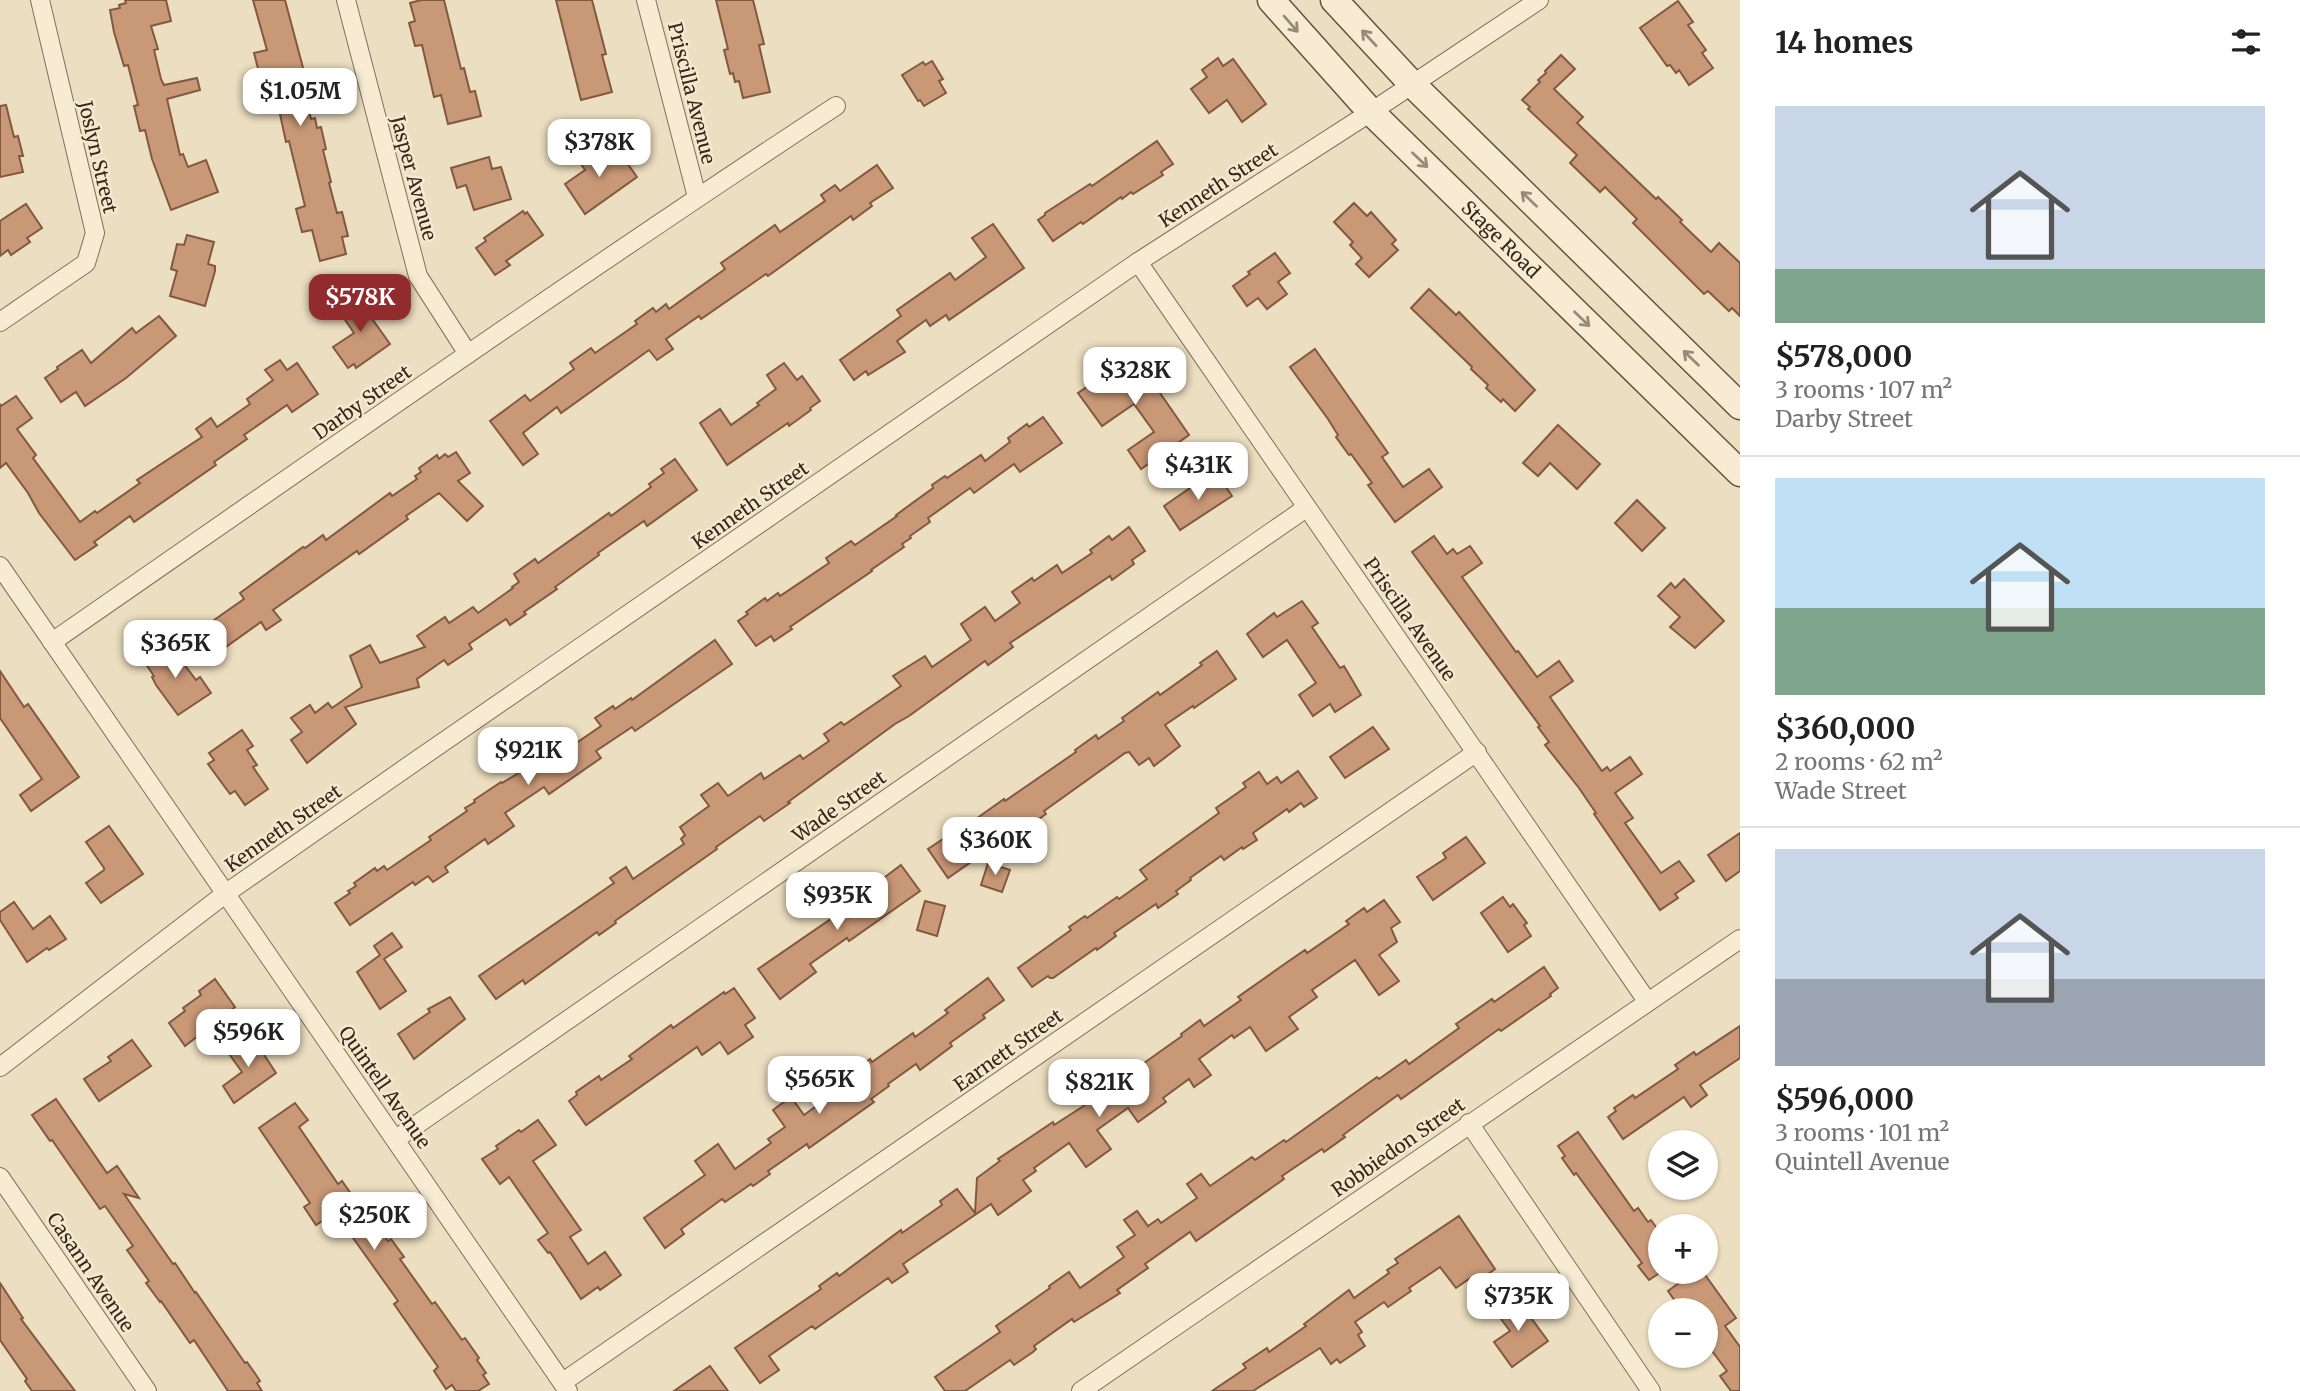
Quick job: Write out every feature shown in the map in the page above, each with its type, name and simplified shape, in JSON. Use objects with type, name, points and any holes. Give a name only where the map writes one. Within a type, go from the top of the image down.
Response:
[{"type":"main road","name":"Stage Road","points":[[1271,0],[1371,112],[1740,473]]},
{"type":"main road","points":[[1334,0],[1412,84],[1740,406]]},
{"type":"street","name":"Joslyn Street","points":[[0,323],[86,263],[95,233],[40,0]]},
{"type":"street","name":"Jasper Avenue","points":[[346,0],[418,276],[468,354]]},
{"type":"street","name":"Priscilla Avenue","points":[[646,0],[697,197]]},
{"type":"street","name":"Kenneth Street","points":[[0,1067],[225,894],[1138,262],[1539,0]]},
{"type":"street","name":"Darby Street","points":[[52,642],[697,197],[836,106]]},
{"type":"street","name":"Priscilla Avenue","points":[[1138,262],[1647,1001]]},
{"type":"street","name":"Wade Street","points":[[396,1139],[1306,508]]},
{"type":"street","name":"Quintell Avenue","points":[[0,566],[566,1387]]},
{"type":"street","name":"Earnett Street","points":[[566,1387],[1477,752]]},
{"type":"street","name":"Robbiedon Street","points":[[1081,1391],[1740,939]]},
{"type":"street","points":[[1469,1124],[1651,1391]]},
{"type":"street","name":"Casann Avenue","points":[[0,1177],[147,1391]]},
{"type":"building","points":[[125,0],[166,0],[171,21],[151,26],[158,49],[154,50],[161,79],[164,85],[197,78],[200,90],[167,99],[180,155],[183,154],[188,167],[206,160],[218,192],[171,210],[152,159],[145,130],[140,131],[134,106],[138,105],[128,65],[124,66],[114,32],[110,10],[120,8],[119,5],[126,3]]},
{"type":"building","points":[[253,0],[285,0],[306,79],[302,80],[311,119],[315,118],[317,128],[321,127],[326,149],[323,150],[331,182],[329,183],[337,213],[342,212],[348,236],[342,237],[346,254],[320,261],[312,230],[302,232],[296,209],[305,206],[289,141],[286,142],[272,77],[261,80],[254,53],[267,50]]},
{"type":"building","points":[[444,0],[461,69],[464,68],[470,92],[475,91],[481,116],[448,124],[441,95],[434,97],[422,45],[415,46],[409,23],[415,21],[410,3]]},
{"type":"building","points":[[556,0],[592,0],[606,54],[602,55],[612,92],[581,100]]},
{"type":"building","points":[[716,0],[753,0],[764,44],[759,45],[770,92],[743,98],[739,81],[735,82],[733,73],[730,74],[724,50],[728,49]]},
{"type":"building","points":[[1678,1],[1693,22],[1688,25],[1706,50],[1702,53],[1713,68],[1689,85],[1679,70],[1676,73],[1670,65],[1667,66],[1640,28]]},
{"type":"building","points":[[1561,55],[1575,69],[1554,89],[1583,117],[1577,123],[1656,199],[1658,197],[1682,220],[1680,222],[1711,252],[1719,243],[1740,263],[1740,316],[1732,308],[1729,311],[1708,291],[1704,294],[1633,223],[1637,219],[1605,187],[1600,192],[1570,163],[1577,155],[1528,109],[1530,107],[1522,100]]},
{"type":"building","points":[[1218,58],[1223,66],[1233,59],[1266,104],[1242,122],[1227,100],[1209,113],[1191,89],[1207,77],[1202,70]]},
{"type":"building","points":[[932,61],[943,79],[939,81],[946,93],[924,106],[902,75],[923,62],[925,65]]},
{"type":"building","points":[[6,105],[14,137],[18,136],[23,156],[19,156],[23,172],[0,177],[0,106]]},
{"type":"building","points":[[1157,141],[1173,164],[1161,172],[1163,175],[1133,194],[1131,192],[1122,199],[1121,197],[1053,241],[1038,220],[1045,213],[1090,184],[1092,186]]},
{"type":"building","points":[[599,147],[609,162],[620,153],[637,177],[585,214],[565,184],[585,170],[579,161]]},
{"type":"building","points":[[489,157],[492,169],[501,167],[511,199],[474,210],[466,185],[457,188],[451,168]]},
{"type":"building","points":[[877,165],[893,188],[870,203],[872,206],[853,220],[851,216],[768,276],[766,274],[701,319],[699,316],[666,339],[673,349],[657,360],[649,350],[561,413],[557,407],[523,433],[538,454],[523,465],[490,421],[525,395],[530,401],[574,369],[570,363],[591,348],[595,353],[637,324],[635,321],[653,308],[656,312],[666,304],[669,309],[725,269],[721,263],[775,225],[780,232],[825,201],[821,195],[835,185],[840,191]]},
{"type":"building","points":[[1354,203],[1367,216],[1371,212],[1396,240],[1392,244],[1398,250],[1369,277],[1356,264],[1362,258],[1350,245],[1353,242],[1334,222]]},
{"type":"building","points":[[26,204],[42,228],[27,238],[30,242],[11,255],[8,250],[0,256],[0,221]]},
{"type":"building","points":[[523,211],[525,214],[527,212],[543,235],[506,261],[510,265],[495,275],[476,248],[486,241],[484,238]]},
{"type":"building","points":[[993,224],[1024,268],[949,320],[946,315],[930,326],[926,320],[897,341],[905,352],[868,375],[866,371],[854,380],[840,360],[901,316],[897,310],[950,273],[955,280],[986,257],[972,238]]},
{"type":"building","points":[[187,235],[214,242],[208,264],[215,266],[215,271],[205,306],[170,296],[177,271],[171,269],[177,244],[184,245]]},
{"type":"building","points":[[1275,253],[1290,273],[1278,282],[1287,294],[1267,309],[1258,298],[1247,306],[1233,286]]},
{"type":"building","points":[[1429,289],[1456,315],[1459,312],[1535,390],[1515,411],[1486,388],[1488,385],[1472,367],[1411,308]]},
{"type":"building","points":[[359,294],[371,311],[368,313],[390,344],[356,368],[354,364],[348,368],[333,347],[354,333],[337,308]]},
{"type":"building","points":[[159,316],[176,336],[126,378],[85,406],[76,392],[61,402],[45,378],[58,369],[57,367],[82,350],[91,363],[132,328],[136,333]]},
{"type":"building","points":[[1315,349],[1388,453],[1382,457],[1403,487],[1429,469],[1442,487],[1395,522],[1368,485],[1372,483],[1336,437],[1338,435],[1328,419],[1290,367]]},
{"type":"building","points":[[1131,351],[1189,435],[1141,469],[1128,450],[1154,432],[1134,404],[1102,426],[1078,393],[1117,366],[1114,362]]},
{"type":"building","points":[[280,360],[287,370],[297,363],[318,394],[292,412],[287,405],[244,435],[247,439],[214,462],[216,465],[134,522],[130,516],[94,542],[97,545],[75,560],[6,463],[0,468],[0,404],[1,406],[16,396],[32,418],[17,429],[36,455],[33,458],[80,522],[95,511],[97,513],[140,483],[137,480],[202,437],[196,429],[211,418],[217,427],[250,404],[247,399],[273,380],[265,370]]},
{"type":"building","points":[[784,363],[797,380],[802,376],[820,401],[789,426],[788,423],[727,465],[700,423],[720,409],[731,425],[759,405],[757,403],[776,389],[767,375]]},
{"type":"building","points":[[1043,417],[1062,443],[1020,472],[1014,464],[974,493],[970,488],[928,518],[930,522],[910,536],[911,538],[902,544],[904,547],[872,571],[774,641],[771,636],[756,646],[738,621],[748,614],[746,612],[765,598],[767,601],[778,593],[780,596],[829,563],[826,558],[851,541],[855,545],[897,516],[945,476],[947,478],[981,455],[985,461],[1010,442],[1008,438],[1027,424],[1029,427]]},
{"type":"building","points":[[1558,425],[1600,464],[1577,489],[1550,463],[1538,476],[1523,463]]},
{"type":"building","points":[[456,452],[470,473],[458,481],[483,506],[467,521],[439,493],[359,554],[357,551],[273,610],[281,620],[266,630],[261,622],[223,649],[207,625],[244,599],[240,593],[303,547],[323,535],[326,540],[390,493],[392,496],[417,479],[415,476],[421,472],[419,468],[437,455],[439,459],[445,454],[448,457]]},
{"type":"building","points":[[675,459],[697,490],[647,526],[644,521],[598,553],[599,555],[510,625],[506,619],[469,644],[472,649],[448,665],[444,660],[417,679],[419,687],[345,707],[356,724],[307,763],[291,740],[302,732],[291,718],[310,705],[315,713],[328,703],[332,708],[362,687],[350,656],[370,645],[380,663],[425,647],[417,636],[445,617],[449,623],[473,607],[478,613],[519,582],[514,574],[535,559],[538,563],[609,513],[611,516],[651,487],[649,484],[664,473],[661,469]]},
{"type":"building","points":[[1217,474],[1232,496],[1180,530],[1164,506],[1193,486],[1195,489]]},
{"type":"building","points":[[1637,500],[1665,528],[1642,551],[1615,523]]},
{"type":"building","points":[[1129,527],[1145,551],[1132,560],[1134,564],[1112,580],[1110,576],[1010,643],[1013,647],[988,665],[985,661],[764,821],[760,816],[599,935],[597,932],[525,984],[523,980],[496,999],[479,976],[614,883],[610,878],[626,867],[633,879],[684,844],[681,839],[685,835],[680,827],[709,806],[701,795],[718,783],[728,796],[761,773],[764,779],[800,755],[803,759],[829,741],[824,734],[841,722],[844,725],[901,686],[893,676],[925,656],[932,667],[971,640],[961,624],[985,607],[995,621],[1020,603],[1012,592],[1057,565],[1062,573],[1092,553],[1090,550],[1109,536],[1112,540]]},
{"type":"building","points":[[1434,536],[1447,554],[1453,549],[1457,554],[1470,546],[1482,563],[1462,577],[1537,677],[1559,661],[1573,681],[1550,697],[1602,771],[1607,767],[1610,771],[1630,757],[1642,774],[1615,793],[1633,818],[1625,823],[1661,873],[1679,861],[1694,881],[1675,894],[1678,898],[1660,910],[1579,788],[1545,745],[1549,742],[1538,727],[1540,726],[1412,552]]},
{"type":"building","points":[[1684,579],[1724,621],[1695,648],[1670,627],[1680,617],[1658,596],[1671,583],[1675,588]]},
{"type":"building","points":[[1302,601],[1318,623],[1312,627],[1340,668],[1344,666],[1361,695],[1335,712],[1330,704],[1313,716],[1299,695],[1316,683],[1287,640],[1263,657],[1247,634],[1274,613],[1277,617]]},
{"type":"building","points":[[715,640],[732,664],[635,731],[632,727],[596,751],[601,758],[549,794],[544,787],[505,813],[514,826],[488,844],[485,839],[445,867],[448,872],[433,882],[428,876],[415,885],[413,882],[350,925],[335,903],[350,893],[348,891],[356,886],[354,883],[375,868],[377,871],[384,866],[387,870],[431,840],[429,837],[467,811],[465,808],[475,802],[474,800],[545,754],[550,761],[601,726],[595,718],[613,706],[615,709],[631,698],[632,700]]},
{"type":"building","points":[[168,643],[196,680],[200,677],[211,693],[178,715],[156,685],[152,677],[154,676],[143,660]]},
{"type":"building","points":[[1217,651],[1236,679],[1165,725],[1180,746],[1154,766],[1149,758],[1139,765],[1129,752],[1125,753],[1044,811],[1046,814],[1026,828],[1024,825],[948,878],[928,849],[943,839],[945,841],[1004,799],[1005,801],[1096,735],[1098,739],[1124,721],[1122,718],[1158,692],[1160,695]]},
{"type":"building","points":[[0,671],[24,707],[28,704],[79,777],[31,811],[20,795],[42,779],[0,718]]},
{"type":"building","points":[[1373,727],[1389,749],[1345,778],[1330,757]]},
{"type":"building","points":[[242,730],[253,746],[247,750],[257,765],[253,767],[268,789],[245,805],[235,791],[230,794],[208,764],[214,760],[209,753]]},
{"type":"building","points":[[1298,771],[1317,798],[1304,807],[1301,803],[1289,812],[1287,809],[1253,833],[1257,840],[1224,860],[1221,856],[1190,878],[1191,880],[1176,891],[1178,894],[1158,908],[1156,904],[1114,933],[1116,936],[1097,950],[1096,948],[1053,978],[1048,976],[1032,987],[1018,968],[1071,930],[1069,927],[1117,897],[1119,899],[1147,879],[1140,870],[1219,813],[1216,808],[1246,787],[1243,783],[1259,772],[1267,784],[1277,777],[1281,783]]},
{"type":"building","points":[[109,826],[143,874],[101,903],[86,883],[104,868],[86,842]]},
{"type":"building","points":[[1740,833],[1740,871],[1726,881],[1708,855]]},
{"type":"building","points":[[1466,837],[1485,863],[1433,900],[1417,877],[1446,858],[1443,853]]},
{"type":"building","points":[[988,863],[1010,870],[1002,892],[981,885]]},
{"type":"building","points":[[901,865],[920,891],[849,941],[847,938],[810,964],[816,972],[780,999],[758,969],[867,894]]},
{"type":"building","points":[[1503,897],[1510,907],[1513,904],[1527,923],[1524,925],[1531,936],[1508,952],[1481,913]]},
{"type":"building","points":[[1384,900],[1400,922],[1391,928],[1397,942],[1379,955],[1399,981],[1379,995],[1355,960],[1312,990],[1317,997],[1289,1017],[1298,1029],[1266,1051],[1250,1027],[1234,1038],[1232,1035],[1199,1059],[1211,1075],[1194,1087],[1189,1079],[1163,1098],[1166,1102],[1138,1122],[1128,1108],[1097,1130],[1111,1149],[1086,1167],[1069,1143],[1034,1168],[1036,1171],[1023,1180],[1031,1191],[998,1215],[991,1204],[903,1264],[908,1272],[892,1283],[888,1278],[815,1329],[812,1326],[769,1356],[779,1370],[760,1383],[735,1348],[821,1289],[819,1286],[837,1273],[839,1276],[901,1230],[902,1233],[942,1205],[940,1201],[957,1189],[975,1213],[977,1178],[1000,1161],[998,1159],[1053,1122],[1054,1125],[1082,1107],[1182,1036],[1181,1034],[1200,1020],[1204,1026],[1241,1000],[1238,997],[1286,963],[1305,950],[1307,953],[1349,924],[1346,921],[1364,908],[1367,912]]},
{"type":"building","points":[[925,901],[945,906],[937,936],[917,930]]},
{"type":"building","points":[[14,902],[33,929],[50,916],[66,939],[27,962],[0,920],[0,912]]},
{"type":"building","points":[[392,933],[402,947],[384,959],[406,991],[380,1009],[357,972],[380,955],[374,946]]},
{"type":"building","points":[[1544,967],[1558,988],[1551,996],[1501,1031],[1499,1029],[1401,1099],[1398,1095],[1343,1135],[1345,1137],[1282,1176],[1284,1179],[1196,1241],[1190,1232],[1145,1264],[1148,1268],[1117,1290],[1120,1293],[1074,1322],[1072,1319],[1034,1346],[1036,1349],[1033,1352],[1014,1365],[1010,1360],[965,1391],[945,1391],[935,1377],[1000,1332],[996,1326],[1069,1272],[1080,1288],[1124,1257],[1117,1247],[1135,1235],[1124,1220],[1137,1211],[1148,1226],[1158,1219],[1161,1223],[1197,1198],[1187,1184],[1201,1174],[1210,1186],[1252,1157],[1255,1160],[1284,1140],[1286,1142],[1377,1077],[1379,1079],[1406,1060],[1409,1064],[1459,1028],[1456,1024],[1492,999],[1494,1002]]},
{"type":"building","points":[[988,978],[1004,1000],[983,1015],[985,1018],[950,1043],[952,1046],[920,1070],[916,1064],[871,1099],[874,1102],[809,1148],[807,1144],[768,1171],[770,1174],[753,1186],[751,1184],[725,1202],[722,1199],[681,1229],[684,1234],[665,1248],[644,1218],[705,1175],[695,1161],[718,1144],[735,1169],[771,1143],[768,1139],[785,1127],[773,1110],[791,1097],[804,1115],[835,1092],[833,1089],[857,1072],[855,1070],[870,1059],[872,1062],[913,1033],[915,1037],[948,1013],[945,1010]]},
{"type":"building","points":[[215,979],[235,1007],[185,1046],[169,1023],[201,995],[199,991]]},
{"type":"building","points":[[734,988],[755,1018],[745,1025],[753,1037],[728,1054],[720,1042],[702,1055],[697,1047],[586,1125],[569,1101],[577,1095],[576,1092],[599,1076],[601,1080],[632,1059],[629,1056],[671,1025],[673,1028],[724,992],[725,994]]},
{"type":"building","points":[[450,997],[465,1019],[414,1059],[398,1034],[430,1012],[428,1009]]},
{"type":"building","points":[[1740,1026],[1740,1058],[1700,1085],[1707,1095],[1691,1107],[1684,1097],[1623,1139],[1608,1117],[1616,1111],[1614,1108],[1633,1095],[1635,1098],[1678,1069],[1675,1065],[1694,1052],[1696,1055]]},
{"type":"building","points":[[251,1035],[276,1073],[234,1103],[223,1086],[242,1072],[227,1051]]},
{"type":"building","points":[[132,1040],[151,1066],[99,1101],[84,1079],[111,1061],[108,1057]]},
{"type":"building","points":[[56,1099],[107,1173],[117,1166],[139,1198],[124,1194],[245,1363],[247,1362],[260,1381],[257,1383],[262,1391],[228,1391],[194,1340],[190,1343],[146,1283],[149,1281],[127,1250],[133,1246],[105,1206],[100,1209],[32,1115]]},
{"type":"building","points":[[295,1103],[308,1120],[299,1127],[338,1184],[342,1181],[379,1234],[381,1232],[388,1241],[391,1239],[404,1257],[400,1259],[432,1304],[435,1302],[462,1340],[465,1338],[479,1358],[477,1360],[486,1373],[483,1375],[489,1384],[478,1391],[456,1391],[452,1385],[446,1389],[434,1371],[438,1367],[394,1304],[398,1301],[345,1226],[340,1229],[331,1215],[316,1225],[304,1207],[310,1203],[259,1128]]},
{"type":"building","points":[[538,1120],[556,1145],[533,1161],[581,1230],[570,1237],[588,1264],[605,1252],[621,1275],[581,1299],[550,1252],[548,1253],[538,1240],[548,1233],[509,1177],[500,1184],[482,1159],[498,1149],[496,1146]]},
{"type":"building","points":[[1578,1132],[1634,1211],[1638,1208],[1648,1222],[1648,1279],[1638,1266],[1642,1263],[1576,1173],[1574,1175],[1562,1158],[1565,1156],[1558,1146]]},
{"type":"building","points":[[1459,1216],[1495,1269],[1473,1285],[1469,1279],[1456,1288],[1440,1267],[1409,1288],[1411,1291],[1388,1307],[1384,1302],[1355,1322],[1362,1332],[1358,1335],[1365,1346],[1340,1363],[1337,1359],[1331,1364],[1320,1348],[1253,1391],[1212,1391],[1246,1368],[1243,1364],[1267,1348],[1269,1352],[1306,1326],[1304,1324],[1349,1290],[1354,1298],[1389,1273],[1387,1270],[1398,1263],[1395,1259]]},
{"type":"building","points":[[0,1283],[23,1318],[21,1319],[75,1391],[32,1391],[25,1381],[27,1379],[0,1340]]},
{"type":"building","points":[[1678,1284],[1712,1284],[1736,1318],[1725,1326],[1740,1347],[1740,1391],[1731,1391],[1720,1376],[1727,1371],[1718,1359],[1718,1298],[1673,1298],[1668,1291]]},
{"type":"building","points":[[1515,1296],[1548,1341],[1512,1367],[1494,1342],[1510,1331],[1495,1311]]},
{"type":"building","points":[[710,1366],[728,1391],[674,1391]]}]
